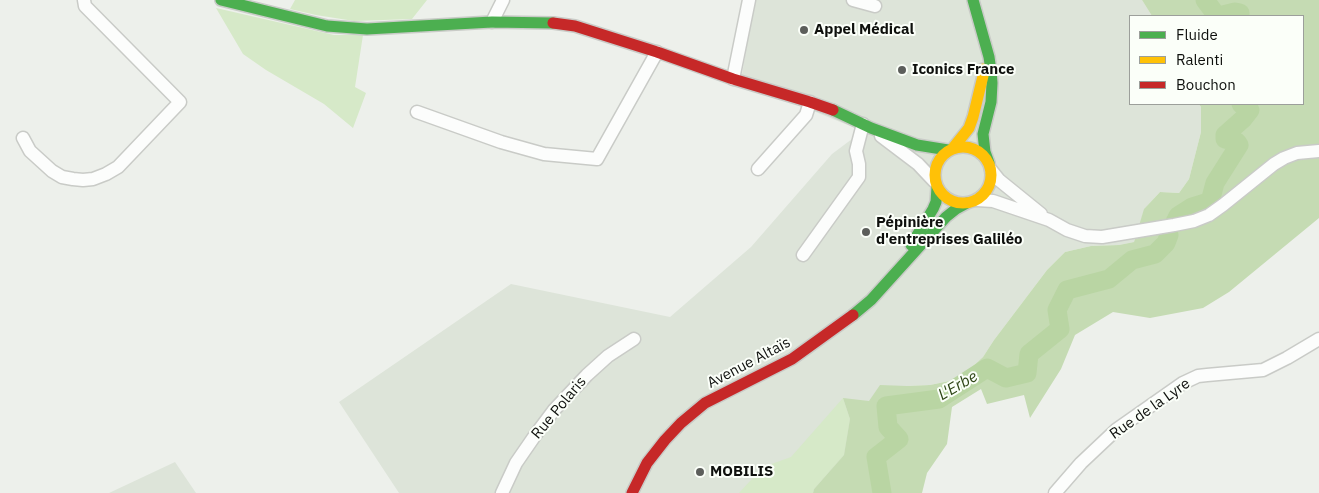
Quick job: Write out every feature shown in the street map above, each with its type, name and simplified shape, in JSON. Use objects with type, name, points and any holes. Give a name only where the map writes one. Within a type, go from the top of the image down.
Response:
[{"type":"street","points":[[23,138],[30,150],[52,172],[62,177],[73,179],[93,178],[106,174],[118,167],[180,102],[85,6],[84,0]]},
{"type":"street","points":[[220,0],[327,26],[367,29],[492,22],[548,22],[575,26],[733,79],[810,102],[917,145],[951,149],[964,146],[974,148],[983,154],[1000,180],[1049,220],[1067,230],[1085,236],[1102,236],[1194,221],[1209,215],[1284,158],[1298,153],[1319,152]]},
{"type":"street","points":[[492,22],[503,0]]},
{"type":"street","points":[[733,79],[749,0]]},
{"type":"street","points":[[853,0],[875,6]]},
{"type":"street","points":[[972,201],[984,194],[991,179],[983,134],[991,102],[992,83],[989,57],[974,0]]},
{"type":"street","points":[[936,184],[934,172],[936,163],[969,128],[973,117],[983,76],[983,39]]},
{"type":"street","points":[[417,112],[501,142],[544,154],[597,160],[657,52]]},
{"type":"street","points":[[758,168],[806,116],[810,102]]},
{"type":"street","points":[[867,126],[918,164],[949,200],[957,203],[992,201],[1049,220]]},
{"type":"street","points":[[803,256],[859,177],[856,150],[867,126]]},
{"type":"street","name":"Avenue Altaïs","points":[[895,274],[933,209],[936,202],[936,184]]},
{"type":"street","name":"Avenue Altaïs","points":[[632,493],[647,463],[681,422],[705,403],[792,359],[818,342],[871,300],[946,217],[956,209],[972,201]]},
{"type":"street","name":"Rue Polaris","points":[[502,493],[516,463],[554,410],[608,356],[634,339]]},
{"type":"street","name":"Rue de la Lyre","points":[[1056,493],[1081,463],[1116,430],[1183,383],[1198,376],[1263,370],[1319,339]]},
{"type":"shaded area","points":[[754,0],[1142,0],[1151,15],[1129,15],[1129,105],[1200,105],[1201,132],[1189,179],[1179,193],[1160,192],[1145,208],[1134,242],[1119,245],[1091,246],[1065,252],[1047,270],[983,357],[959,379],[930,385],[907,386],[814,489],[813,493],[399,493],[339,402],[511,284],[670,317],[751,247],[832,154],[852,139],[855,128],[796,104],[740,87]]},
{"type":"shaded area","points":[[175,462],[196,493],[109,493]]},
{"type":"green space","points":[[295,0],[427,0],[412,19],[354,21],[290,9]]},
{"type":"green space","points":[[1142,0],[1319,0],[1319,218],[1229,292],[1203,308],[1150,318],[1113,312],[1075,335],[1061,369],[1030,418],[1024,395],[987,404],[981,389],[952,407],[947,444],[927,473],[922,493],[813,493],[814,489],[844,455],[850,419],[843,398],[869,401],[880,385],[930,385],[959,379],[983,357],[1047,270],[1065,252],[1091,246],[1119,245],[1134,242],[1144,209],[1160,192],[1179,193],[1189,179],[1201,132],[1200,105],[1304,105],[1304,15],[1151,15]]},
{"type":"green space","points":[[216,8],[334,35],[363,35],[355,87],[366,93],[353,128],[324,104],[266,70],[243,54]]},
{"type":"green space","points":[[843,398],[850,419],[844,455],[814,489],[813,493],[739,493],[763,467],[791,457]]},
{"type":"waterway","name":"L'Erbe","points":[[1205,0],[1216,15]]},
{"type":"waterway","name":"L'Erbe","points":[[1223,15],[1235,12],[1240,13],[1240,15]]},
{"type":"waterway","name":"L'Erbe","points":[[1175,222],[1178,216],[1192,207],[1208,202],[1211,198],[1215,183],[1239,145],[1237,142],[1225,139],[1225,135],[1250,110],[1242,105]]},
{"type":"waterway","name":"L'Erbe","points":[[882,493],[876,457],[899,439],[888,427],[886,406],[939,399],[987,368],[1006,378],[1027,373],[1029,354],[1060,329],[1057,310],[1067,290],[1109,279],[1132,260],[1155,254],[1166,243],[1169,235]]},
{"type":"traffic: fast","points":[[221,0],[327,26],[367,29],[492,22],[553,23]]},
{"type":"traffic: fast","points":[[973,0],[989,57],[991,71],[991,102],[983,134],[985,152],[989,163]]},
{"type":"traffic: fast","points":[[833,110],[871,128],[917,145],[948,150]]},
{"type":"traffic: fast","points":[[911,245],[933,209],[936,202],[937,187]]},
{"type":"traffic: fast","points":[[853,315],[871,300],[946,217],[967,203]]},
{"type":"traffic: slow","points":[[953,148],[969,128],[983,76],[983,69]]},
{"type":"traffic: slow","points":[[957,147],[969,147],[979,151],[987,159],[991,175],[987,191],[979,199],[969,203],[957,203],[947,199],[939,191],[935,181],[935,169],[939,159],[947,151],[957,147]]},
{"type":"traffic: jam","points":[[553,23],[575,26],[833,110]]},
{"type":"traffic: jam","points":[[632,493],[647,463],[665,440],[681,423],[705,403],[792,359],[853,315]]},
{"type":"place","name":"Appel Médical","points":[[804,30]]},
{"type":"place","name":"Iconics France","points":[[902,70]]},
{"type":"place","name":"Pépinière d'entreprises Galiléo","points":[[866,232]]},
{"type":"place","name":"MOBILIS","points":[[700,472]]}]
